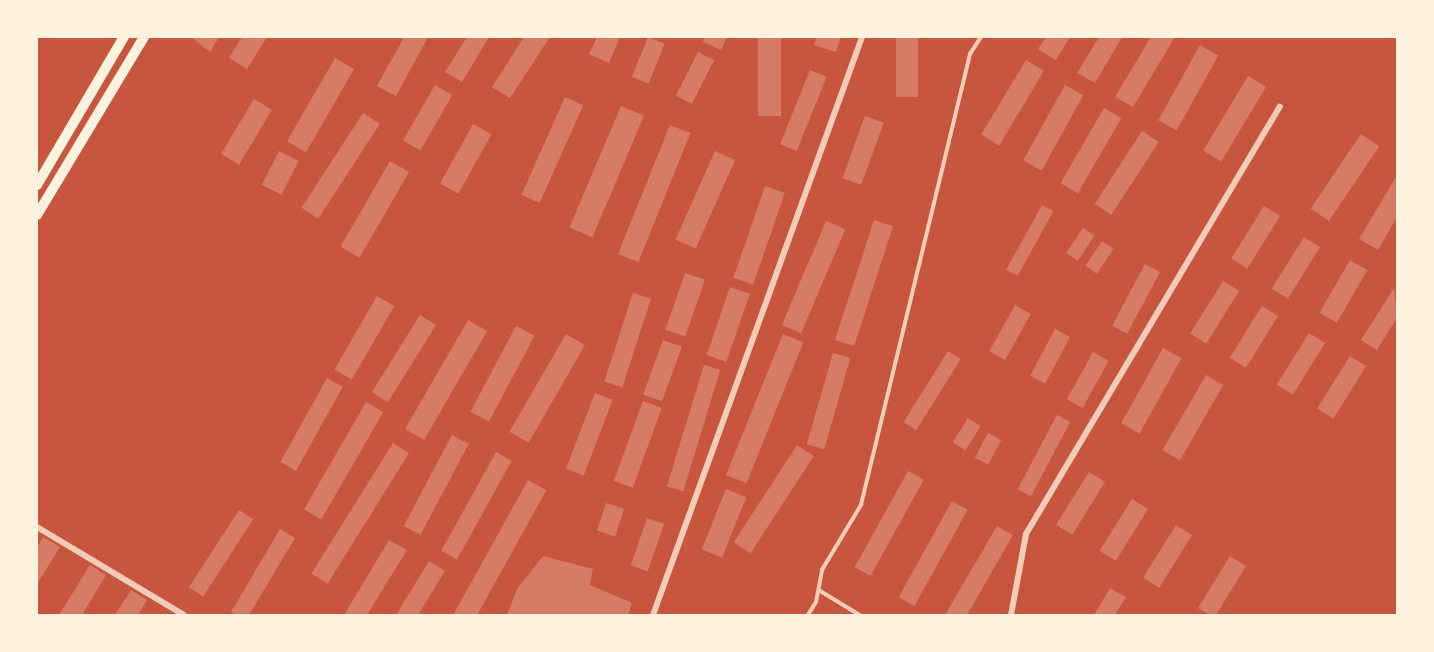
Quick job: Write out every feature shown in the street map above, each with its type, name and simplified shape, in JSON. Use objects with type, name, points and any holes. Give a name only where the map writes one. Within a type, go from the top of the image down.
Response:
[{"type":"main road","points":[[37,184],[124,37]]},
{"type":"main road","points":[[37,215],[144,37]]},
{"type":"street","points":[[653,615],[862,37]]},
{"type":"street","points":[[1011,615],[1026,534],[1280,107]]},
{"type":"street","points":[[37,527],[184,615]]},
{"type":"lane","points":[[808,615],[819,590],[822,570],[860,505],[970,54],[981,37]]},
{"type":"lane","points":[[819,590],[860,615]]},
{"type":"building","points":[[191,37],[219,37],[210,52]]},
{"type":"building","points":[[242,37],[267,37],[247,69],[229,58]]},
{"type":"building","points":[[404,37],[428,37],[396,96],[377,86]]},
{"type":"building","points":[[467,37],[489,37],[462,82],[445,72]]},
{"type":"building","points":[[524,37],[550,37],[510,98],[492,87]]},
{"type":"building","points":[[597,37],[620,37],[609,63],[589,54]]},
{"type":"building","points":[[648,37],[665,44],[649,84],[632,77]]},
{"type":"building","points":[[705,37],[727,37],[721,50],[703,42]]},
{"type":"building","points":[[758,37],[781,37],[781,116],[758,116]]},
{"type":"building","points":[[817,37],[841,37],[836,52],[814,45]]},
{"type":"building","points":[[896,37],[918,37],[918,97],[896,97]]},
{"type":"building","points":[[1046,37],[1070,37],[1056,60],[1038,49]]},
{"type":"building","points":[[1099,37],[1122,37],[1095,83],[1077,73]]},
{"type":"building","points":[[1151,37],[1175,37],[1133,107],[1115,97]]},
{"type":"building","points":[[1200,45],[1218,55],[1177,130],[1158,120]]},
{"type":"building","points":[[698,52],[714,60],[692,104],[676,96]]},
{"type":"building","points":[[335,58],[354,69],[306,152],[287,141]]},
{"type":"building","points":[[1026,60],[1044,71],[999,145],[981,135]]},
{"type":"building","points":[[810,70],[827,77],[797,151],[780,144]]},
{"type":"building","points":[[1248,76],[1266,87],[1221,161],[1203,151]]},
{"type":"building","points":[[435,85],[452,95],[420,150],[403,140]]},
{"type":"building","points":[[1065,85],[1083,95],[1042,170],[1023,160]]},
{"type":"building","points":[[565,97],[583,105],[540,203],[521,195]]},
{"type":"building","points":[[254,99],[272,110],[239,165],[221,154]]},
{"type":"building","points":[[621,106],[644,116],[592,237],[569,228]]},
{"type":"building","points":[[1104,108],[1121,118],[1078,193],[1060,183]]},
{"type":"building","points":[[363,113],[380,124],[318,219],[301,208]]},
{"type":"building","points":[[865,116],[884,123],[861,185],[842,178]]},
{"type":"building","points":[[473,124],[491,134],[458,194],[440,183]]},
{"type":"building","points":[[670,125],[690,133],[638,262],[618,254]]},
{"type":"building","points":[[1142,131],[1159,142],[1111,215],[1095,204]]},
{"type":"building","points":[[1361,134],[1379,146],[1329,221],[1311,209]]},
{"type":"building","points":[[279,151],[299,161],[281,195],[262,185]]},
{"type":"building","points":[[715,151],[735,160],[696,249],[676,240]]},
{"type":"building","points":[[390,161],[409,172],[360,258],[340,247]]},
{"type":"building","points":[[1397,175],[1397,217],[1378,250],[1359,239]]},
{"type":"building","points":[[765,186],[785,193],[753,285],[733,278]]},
{"type":"building","points":[[1042,205],[1053,211],[1017,276],[1006,270]]},
{"type":"building","points":[[1264,206],[1280,216],[1247,269],[1231,259]]},
{"type":"building","points":[[874,220],[893,226],[854,346],[835,340]]},
{"type":"building","points":[[826,221],[845,229],[801,333],[782,325]]},
{"type":"building","points":[[1083,228],[1095,236],[1078,261],[1066,253]]},
{"type":"building","points":[[1304,237],[1320,247],[1288,299],[1272,289]]},
{"type":"building","points":[[1102,241],[1114,249],[1097,274],[1085,266]]},
{"type":"building","points":[[1350,260],[1367,270],[1337,323],[1320,313]]},
{"type":"building","points":[[1145,264],[1160,272],[1127,334],[1112,326]]},
{"type":"building","points":[[685,273],[705,280],[685,337],[665,330]]},
{"type":"building","points":[[1223,281],[1239,291],[1206,344],[1190,334]]},
{"type":"building","points":[[730,287],[750,294],[726,362],[707,355]]},
{"type":"building","points":[[1394,288],[1397,318],[1377,350],[1361,340]]},
{"type":"building","points":[[633,293],[651,299],[622,387],[604,381]]},
{"type":"building","points":[[377,296],[394,306],[352,380],[334,370]]},
{"type":"building","points":[[1015,305],[1031,314],[1005,360],[989,351]]},
{"type":"building","points":[[1262,306],[1278,316],[1246,368],[1230,358]]},
{"type":"building","points":[[420,315],[436,325],[388,402],[372,392]]},
{"type":"building","points":[[468,320],[487,331],[424,440],[405,429]]},
{"type":"building","points":[[516,326],[535,336],[489,422],[470,412]]},
{"type":"building","points":[[1055,329],[1070,337],[1045,384],[1030,376]]},
{"type":"building","points":[[1309,333],[1325,343],[1293,395],[1277,385]]},
{"type":"building","points":[[566,334],[585,345],[529,443],[510,432]]},
{"type":"building","points":[[783,334],[803,342],[746,483],[726,475]]},
{"type":"building","points":[[663,340],[682,347],[662,401],[643,395]]},
{"type":"building","points":[[1163,348],[1181,358],[1140,433],[1121,423]]},
{"type":"building","points":[[948,351],[961,359],[916,430],[903,422]]},
{"type":"building","points":[[1093,352],[1109,361],[1083,408],[1067,399]]},
{"type":"building","points":[[833,353],[850,358],[824,449],[807,444]]},
{"type":"building","points":[[1350,356],[1366,366],[1333,419],[1317,409]]},
{"type":"building","points":[[704,365],[720,370],[683,491],[667,486]]},
{"type":"building","points":[[1206,375],[1223,385],[1180,460],[1162,450]]},
{"type":"building","points":[[327,378],[343,387],[296,471],[280,462]]},
{"type":"building","points":[[595,393],[613,400],[584,475],[566,469]]},
{"type":"building","points":[[643,401],[662,408],[633,488],[614,481]]},
{"type":"building","points":[[366,402],[383,412],[321,519],[304,509]]},
{"type":"building","points":[[1057,415],[1070,422],[1031,496],[1018,489]]},
{"type":"building","points":[[968,418],[981,426],[965,451],[953,443]]},
{"type":"building","points":[[988,433],[1001,440],[988,465],[975,458]]},
{"type":"building","points":[[452,435],[469,444],[420,535],[404,526]]},
{"type":"building","points":[[393,443],[409,453],[328,584],[311,574]]},
{"type":"building","points":[[797,445],[814,456],[751,553],[734,542]]},
{"type":"building","points":[[496,452],[512,461],[457,560],[441,551]]},
{"type":"building","points":[[908,471],[924,480],[870,576],[855,567]]},
{"type":"building","points":[[1089,472],[1105,482],[1072,535],[1056,525]]},
{"type":"building","points":[[528,480],[546,490],[477,615],[453,615]]},
{"type":"building","points":[[726,489],[746,497],[722,558],[702,549]]},
{"type":"building","points":[[1132,499],[1148,509],[1116,561],[1100,551]]},
{"type":"building","points":[[952,501],[968,510],[914,606],[899,597]]},
{"type":"building","points":[[606,503],[624,509],[615,536],[597,531]]},
{"type":"building","points":[[239,510],[253,519],[203,596],[189,587]]},
{"type":"building","points":[[647,518],[664,524],[648,571],[631,565]]},
{"type":"building","points":[[1176,525],[1192,535],[1159,588],[1143,578]]},
{"type":"building","points":[[997,526],[1013,535],[967,615],[945,615]]},
{"type":"building","points":[[280,529],[295,538],[249,615],[231,612]]},
{"type":"building","points":[[43,537],[60,547],[37,584],[37,548]]},
{"type":"building","points":[[389,540],[407,550],[367,615],[344,615]]},
{"type":"building","points":[[543,556],[593,569],[590,585],[632,603],[628,615],[507,615],[517,589]]},
{"type":"building","points":[[1230,556],[1246,566],[1216,615],[1210,615],[1198,608]]},
{"type":"building","points":[[429,561],[445,571],[418,615],[396,615]]},
{"type":"building","points":[[90,565],[106,575],[82,615],[59,615]]},
{"type":"building","points":[[1110,588],[1126,597],[1115,615],[1094,615]]},
{"type":"building","points":[[131,590],[147,600],[138,615],[115,615]]}]
